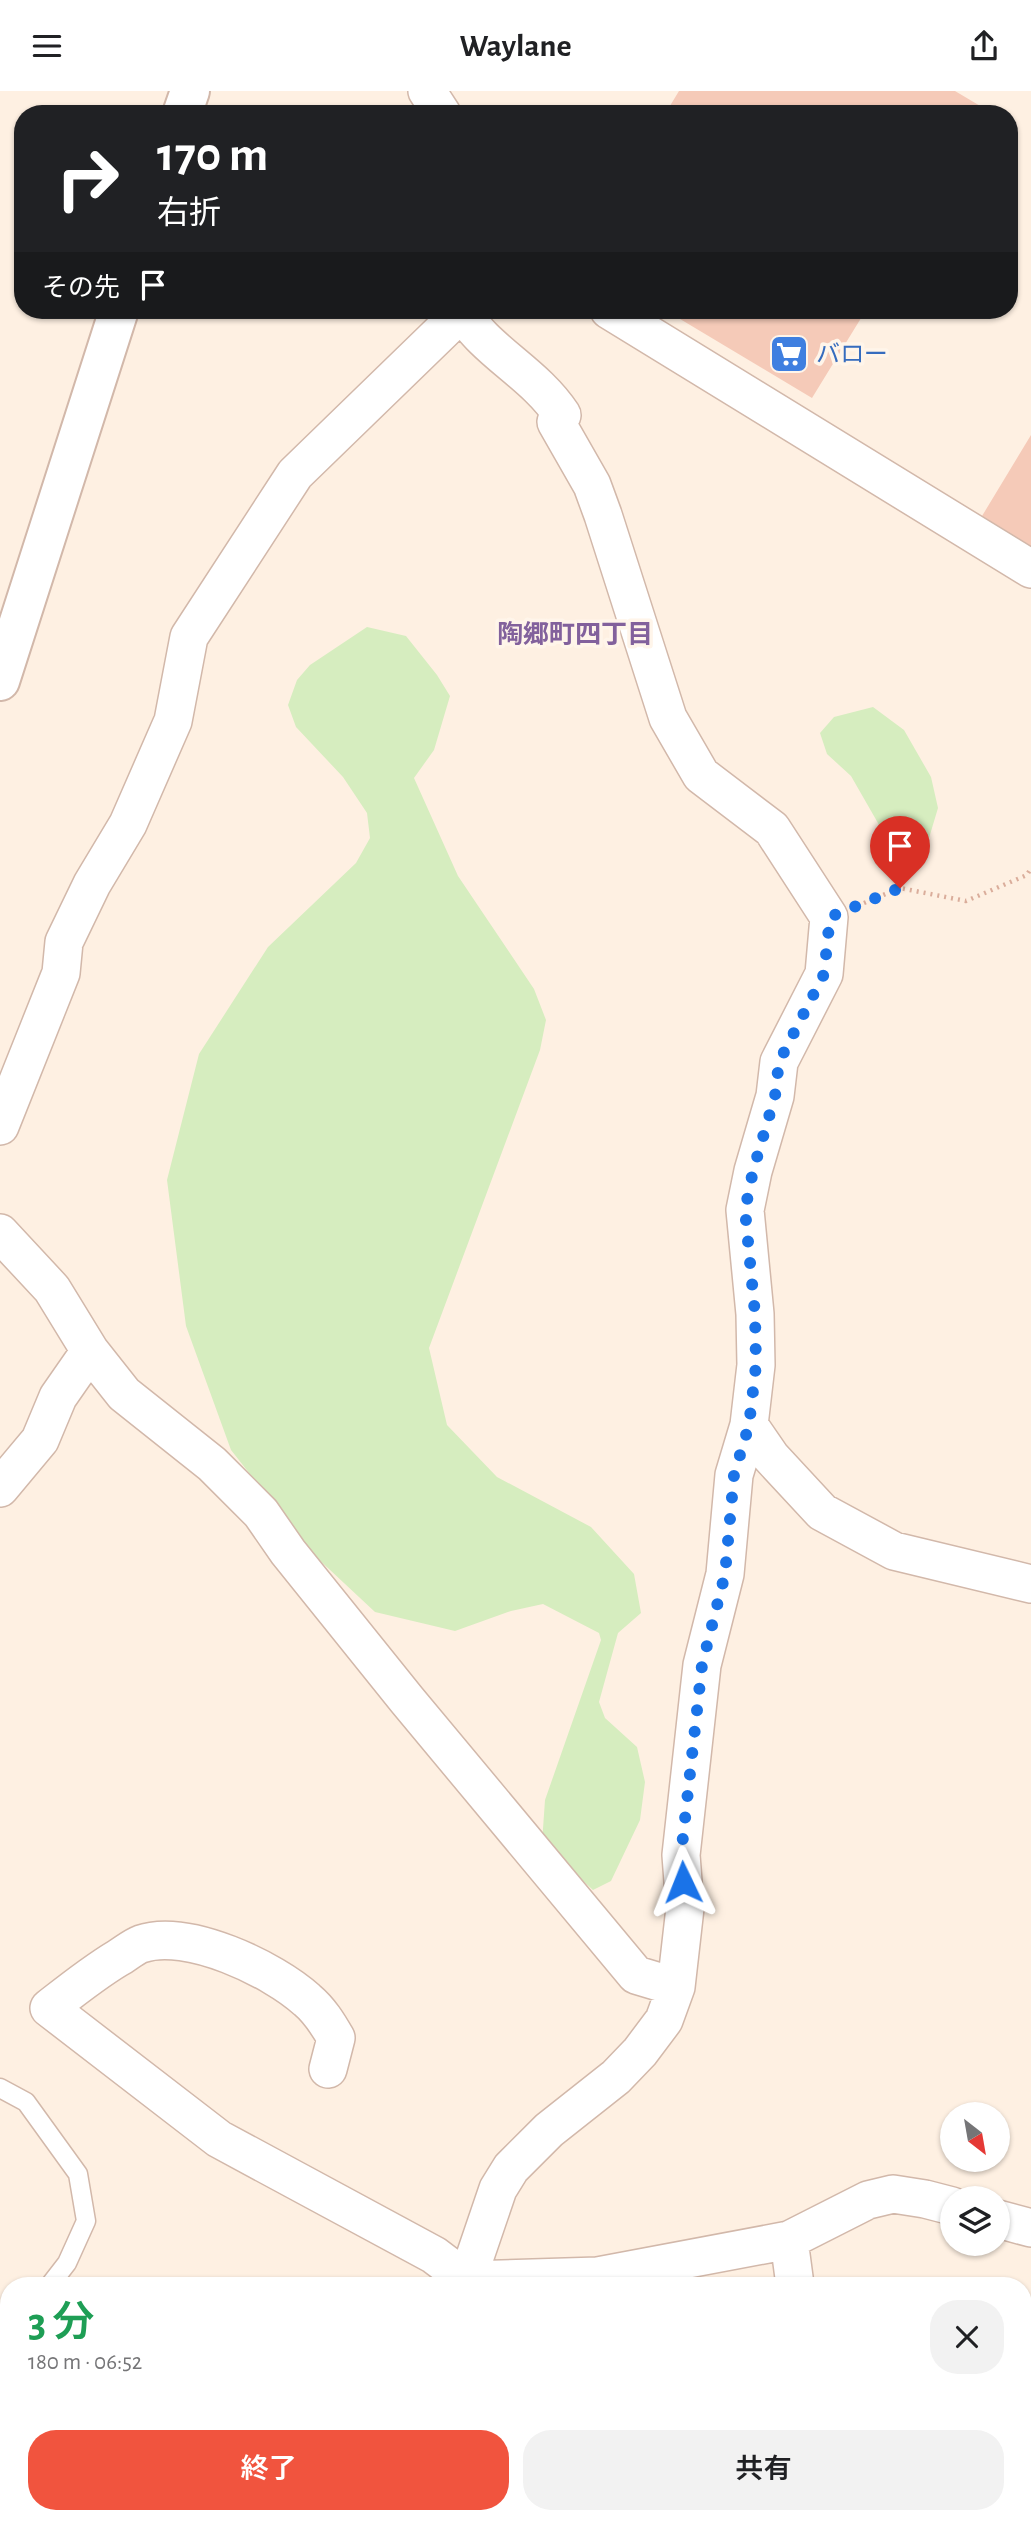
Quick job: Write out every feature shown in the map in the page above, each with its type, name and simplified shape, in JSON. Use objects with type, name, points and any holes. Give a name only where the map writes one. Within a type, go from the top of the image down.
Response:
[{"type":"street","points":[[0,681],[116,319]]},
{"type":"street","points":[[0,1126],[61,973],[64,942],[92,884],[128,824],[173,721],[189,638],[295,474],[454,319]]},
{"type":"street","points":[[466,2277],[498,2189],[511,2168],[549,2130],[616,2077],[640,2052],[664,2021],[676,1987],[685,1908],[681,1855],[702,1665],[725,1574],[734,1475],[749,1425],[756,1365],[755,1314],[745,1210],[753,1171],[775,1096],[779,1062],[824,974],[830,917],[772,829],[701,775],[668,718],[592,485],[556,422],[562,415],[554,402],[482,338],[468,319]]},
{"type":"street","points":[[624,319],[1031,569]]},
{"type":"street","points":[[0,1233],[52,1289],[90,1352],[124,1394],[212,1464],[261,1513],[288,1552],[407,1700],[636,1975],[676,1987]]},
{"type":"street","points":[[0,1489],[40,1440],[58,1397],[90,1352]]},
{"type":"street","points":[[749,1425],[771,1457],[822,1512],[894,1551],[1031,1584]]},
{"type":"street","points":[[328,2069],[336,2038],[325,2019],[306,1999],[270,1975],[217,1949],[178,1940],[140,1944],[82,1980],[50,2008],[219,2139],[434,2255],[458,2277]]},
{"type":"street","points":[[579,2277],[598,2276],[789,2240],[868,2200],[893,2194],[940,2204]]},
{"type":"street","points":[[1010,2222],[1031,2228]]},
{"type":"street","points":[[789,2240],[794,2277]]},
{"type":"lane","points":[[0,2088],[26,2102],[78,2174],[86,2221],[67,2263],[56,2277]]},
{"type":"path","points":[[830,917],[900,888],[966,901],[1027,875],[1031,868]]},
{"type":"green space","points":[[367,627],[406,636],[450,696],[434,750],[414,778],[458,876],[534,989],[546,1020],[540,1050],[429,1348],[447,1425],[497,1477],[591,1527],[634,1574],[641,1613],[618,1633],[599,1702],[605,1718],[637,1747],[645,1782],[640,1820],[611,1881],[593,1890],[542,1843],[545,1800],[601,1640],[599,1633],[543,1604],[511,1611],[455,1631],[375,1612],[314,1555],[231,1450],[186,1326],[167,1180],[199,1054],[268,947],[356,863],[370,838],[367,813],[343,777],[296,727],[288,705],[297,680],[310,665]]},
{"type":"green space","points":[[873,707],[904,730],[931,777],[938,808],[929,838],[906,848],[890,844],[851,776],[827,754],[820,733],[834,717]]},
{"type":"building","points":[[679,91],[955,91],[979,105],[670,105]]},
{"type":"building","name":"バロー","points":[[680,319],[860,319],[812,398]]},
{"type":"building","points":[[1031,435],[1031,552],[979,521]]},
{"type":"place","name":"バロー","points":[[789,354]]},
{"type":"district","name":"陶郷町四丁目","points":[[575,634]]},
{"type":"route","points":[[683,1882],[681,1855],[702,1665],[725,1574],[734,1475],[749,1425],[756,1365],[755,1314],[745,1210],[753,1171],[775,1096],[779,1062],[824,974],[830,917],[900,888]]}]
